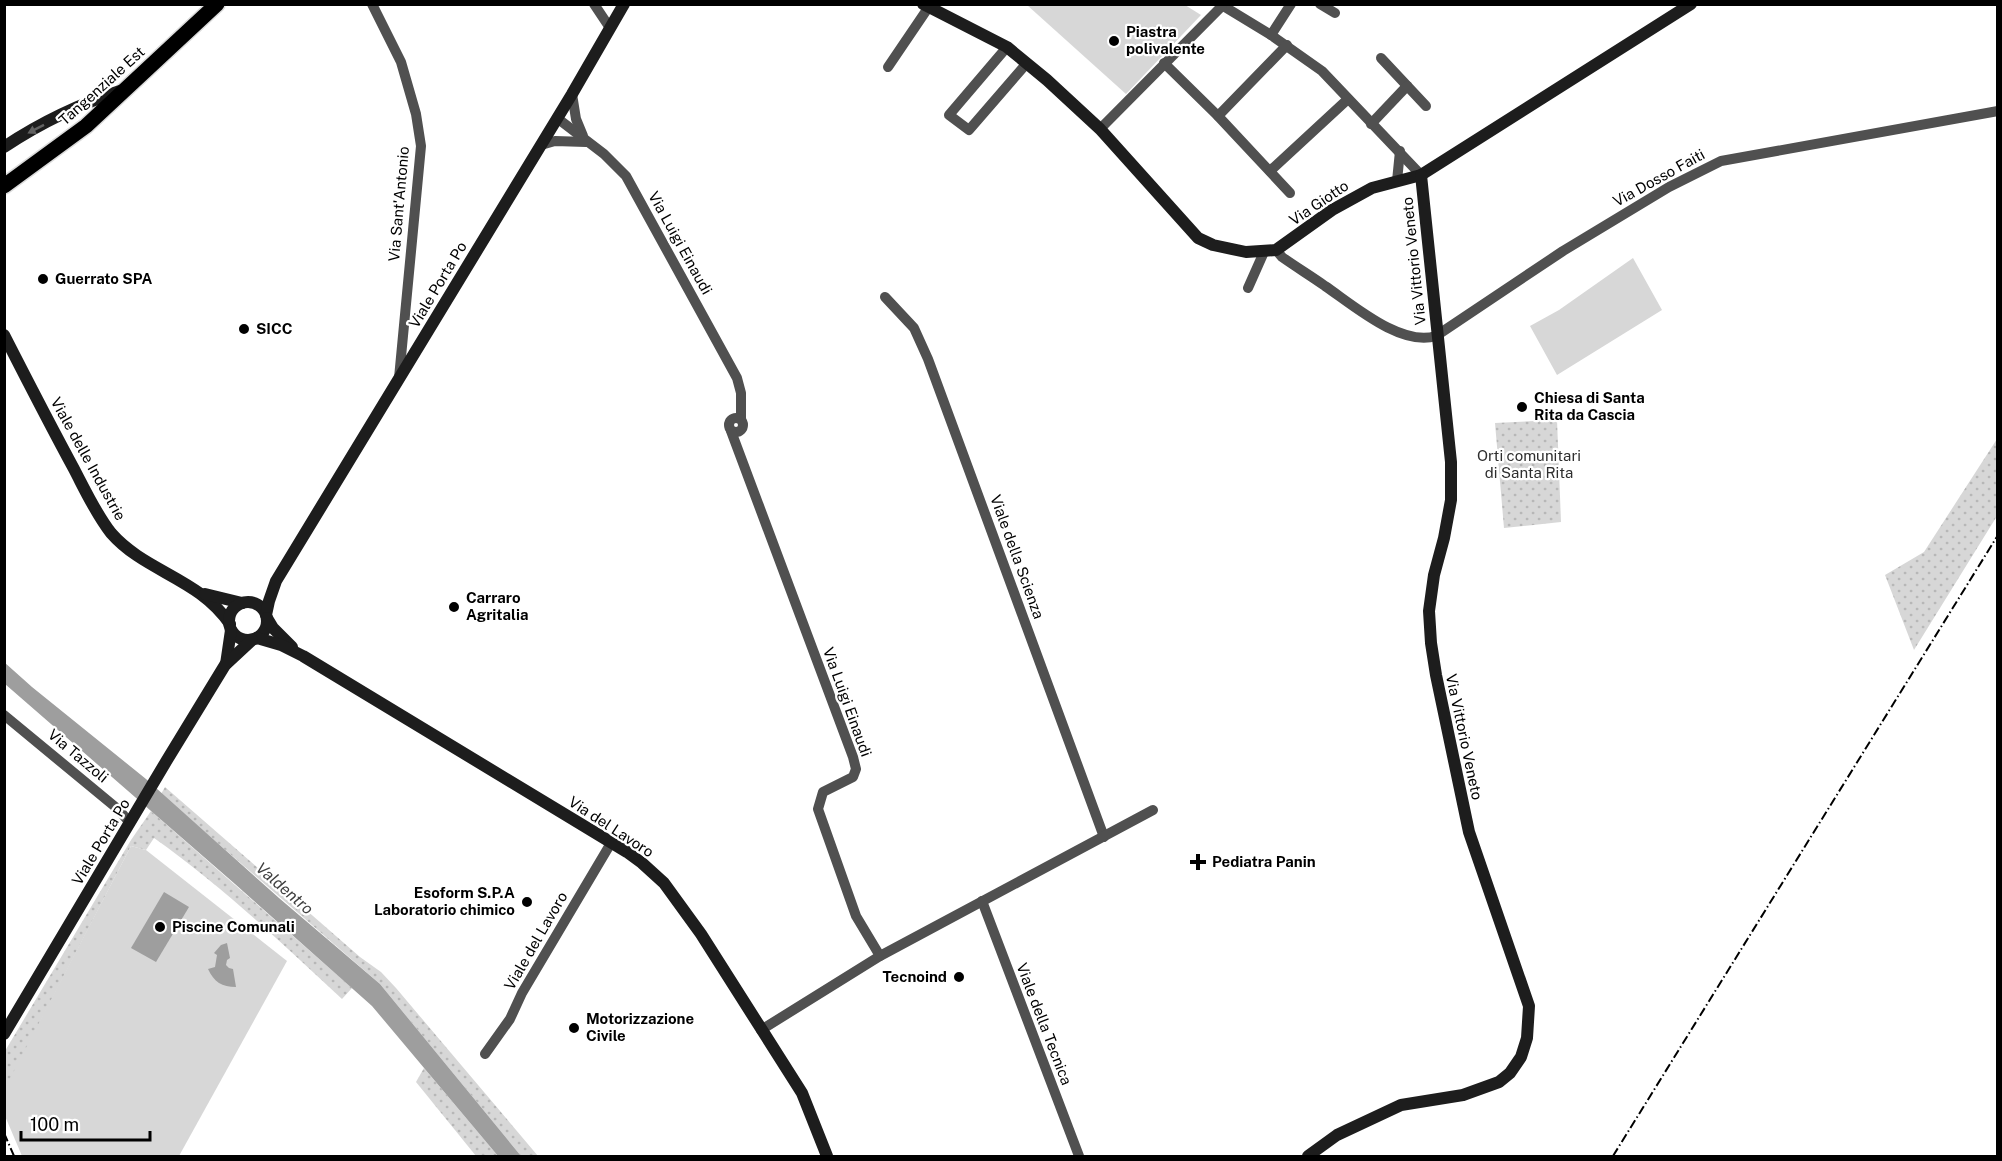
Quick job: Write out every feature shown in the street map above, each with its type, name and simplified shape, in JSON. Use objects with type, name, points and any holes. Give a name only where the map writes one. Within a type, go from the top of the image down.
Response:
[{"type":"main road","name":"Tangenziale Est","points":[[4,186],[86,126],[217,4]]},
{"type":"main road","name":"Viale Porta Po","points":[[4,1034],[225,665],[264,631],[269,601],[276,581],[541,146],[624,4]]},
{"type":"main road","name":"Via Giotto","points":[[1270,251],[1332,210],[1372,188],[1421,175],[1691,4]]},
{"type":"main road","points":[[925,6],[1007,48],[1028,63],[1100,129],[1198,238],[1227,249],[1270,251]]},
{"type":"main road","points":[[4,147],[96,98],[127,88]]},
{"type":"main road","name":"Via Vittorio Veneto","points":[[1308,1156],[1337,1135],[1401,1105],[1463,1095],[1499,1082],[1510,1073],[1521,1058],[1527,1038],[1529,1006],[1468,832],[1433,654],[1429,611],[1434,575],[1451,500],[1451,460],[1436,336],[1421,175]]},
{"type":"main road","name":"Viale delle Industrie","points":[[4,335],[54,432],[111,533],[147,561],[202,593],[217,606],[231,627]]},
{"type":"main road","name":"Viale Porta Po","points":[[225,665],[234,609],[261,594],[276,581]]},
{"type":"main road","name":"Viale delle Industrie","points":[[202,593],[245,603]]},
{"type":"main road","points":[[245,603],[261,607],[273,628],[297,652]]},
{"type":"main road","points":[[231,627],[238,637],[270,641],[297,652]]},
{"type":"main road","name":"Via del Lavoro","points":[[297,652],[642,863],[674,894],[802,1093],[827,1156]]},
{"type":"street","name":"Via Sant'Antonio","points":[[372,4],[401,62],[416,114],[421,146],[399,379]]},
{"type":"street","points":[[594,4],[610,28]]},
{"type":"street","points":[[1271,35],[1291,4]]},
{"type":"street","points":[[1320,4],[1335,13]]},
{"type":"street","points":[[1100,129],[1221,5],[1287,45],[1322,71],[1421,175]]},
{"type":"street","points":[[888,67],[925,6]]},
{"type":"street","points":[[1218,116],[1287,45]]},
{"type":"street","points":[[1007,48],[949,115],[969,130],[1028,63]]},
{"type":"street","points":[[1381,58],[1426,106]]},
{"type":"street","points":[[1164,63],[1218,116],[1290,193]]},
{"type":"street","points":[[1371,124],[1407,86]]},
{"type":"street","points":[[541,146],[555,141],[586,142],[576,119],[572,94]]},
{"type":"street","points":[[1270,171],[1348,99]]},
{"type":"street","name":"Via Dosso Faiti","points":[[1436,336],[1563,251],[1670,187],[1721,161],[1998,111]]},
{"type":"street","name":"Via Luigi Einaudi","points":[[554,123],[570,138],[586,142],[604,154],[626,176],[733,369],[741,393],[741,406],[736,418],[743,427],[735,434],[853,757],[855,769],[853,777],[823,792],[818,809],[856,916],[880,956]]},
{"type":"street","points":[[1397,181],[1401,153]]},
{"type":"street","points":[[1248,288],[1270,251],[1374,321],[1415,337],[1426,339],[1436,336]]},
{"type":"street","name":"Viale della Scienza","points":[[885,297],[914,328],[928,359],[1104,837]]},
{"type":"street","name":"Via Tazzoli","points":[[4,715],[119,810],[130,823]]},
{"type":"street","points":[[761,1029],[880,956],[1153,810]]},
{"type":"street","name":"Viale del Lavoro","points":[[485,1054],[510,1019],[522,993],[611,843]]},
{"type":"street","name":"Viale della Tecnica","points":[[982,901],[1078,1156]]},
{"type":"green space","points":[[1027,5],[1185,5],[1201,15],[1126,94]]},
{"type":"green space","points":[[1633,258],[1662,310],[1557,375],[1530,326],[1559,310]]},
{"type":"green space","name":"Orti comunitari di Santa Rita","points":[[1557,420],[1561,522],[1504,528],[1495,423]]},
{"type":"green space","points":[[1997,439],[1997,516],[1914,650],[1885,575],[1924,552]]},
{"type":"green space","points":[[165,787],[360,957],[381,972],[538,1156],[521,1156],[380,984],[161,794]]},
{"type":"green space","points":[[151,811],[352,988],[342,999],[228,895],[154,838],[146,850],[131,846],[5,1090],[5,1051],[131,840]]},
{"type":"green space","points":[[131,846],[146,850],[287,961],[179,1156],[22,1156],[5,1116],[4,1090]]},
{"type":"green space","points":[[424,1068],[498,1156],[476,1156],[416,1082]]},
{"type":"shaded area","points":[[4,662],[146,779],[279,898],[380,984],[521,1156],[498,1156],[372,1006],[5,684]]},
{"type":"shaded area","name":"Piscine Comunali","points":[[164,892],[189,907],[156,962],[131,948]]},
{"type":"shaded area","points":[[227,943],[230,958],[226,965],[233,969],[236,987],[219,983],[208,969],[215,967],[217,955],[214,953],[221,945]]},
{"type":"railway","points":[[1613,1156],[1998,535]]},
{"type":"railway","points":[[4,1133],[14,1156]]},
{"type":"place","name":"Piastra polivalente","points":[[1114,41]]},
{"type":"place","name":"Guerrato SPA","points":[[43,279]]},
{"type":"place","name":"SICC","points":[[244,329]]},
{"type":"place","name":"Chiesa di Santa Rita da Cascia","points":[[1522,407]]},
{"type":"place","name":"Carraro Agritalia","points":[[454,607]]},
{"type":"place","name":"Pediatra Panin","points":[[1198,862]]},
{"type":"place","name":"Esoform S.P.A Laboratorio chimico","points":[[527,902]]},
{"type":"place","name":"Piscine Comunali","points":[[160,927]]},
{"type":"place","name":"Tecnoind","points":[[959,977]]},
{"type":"place","name":"Motorizzazione Civile","points":[[574,1028]]},
{"type":"water label","name":"Valdentro","points":[[285,888]]}]
